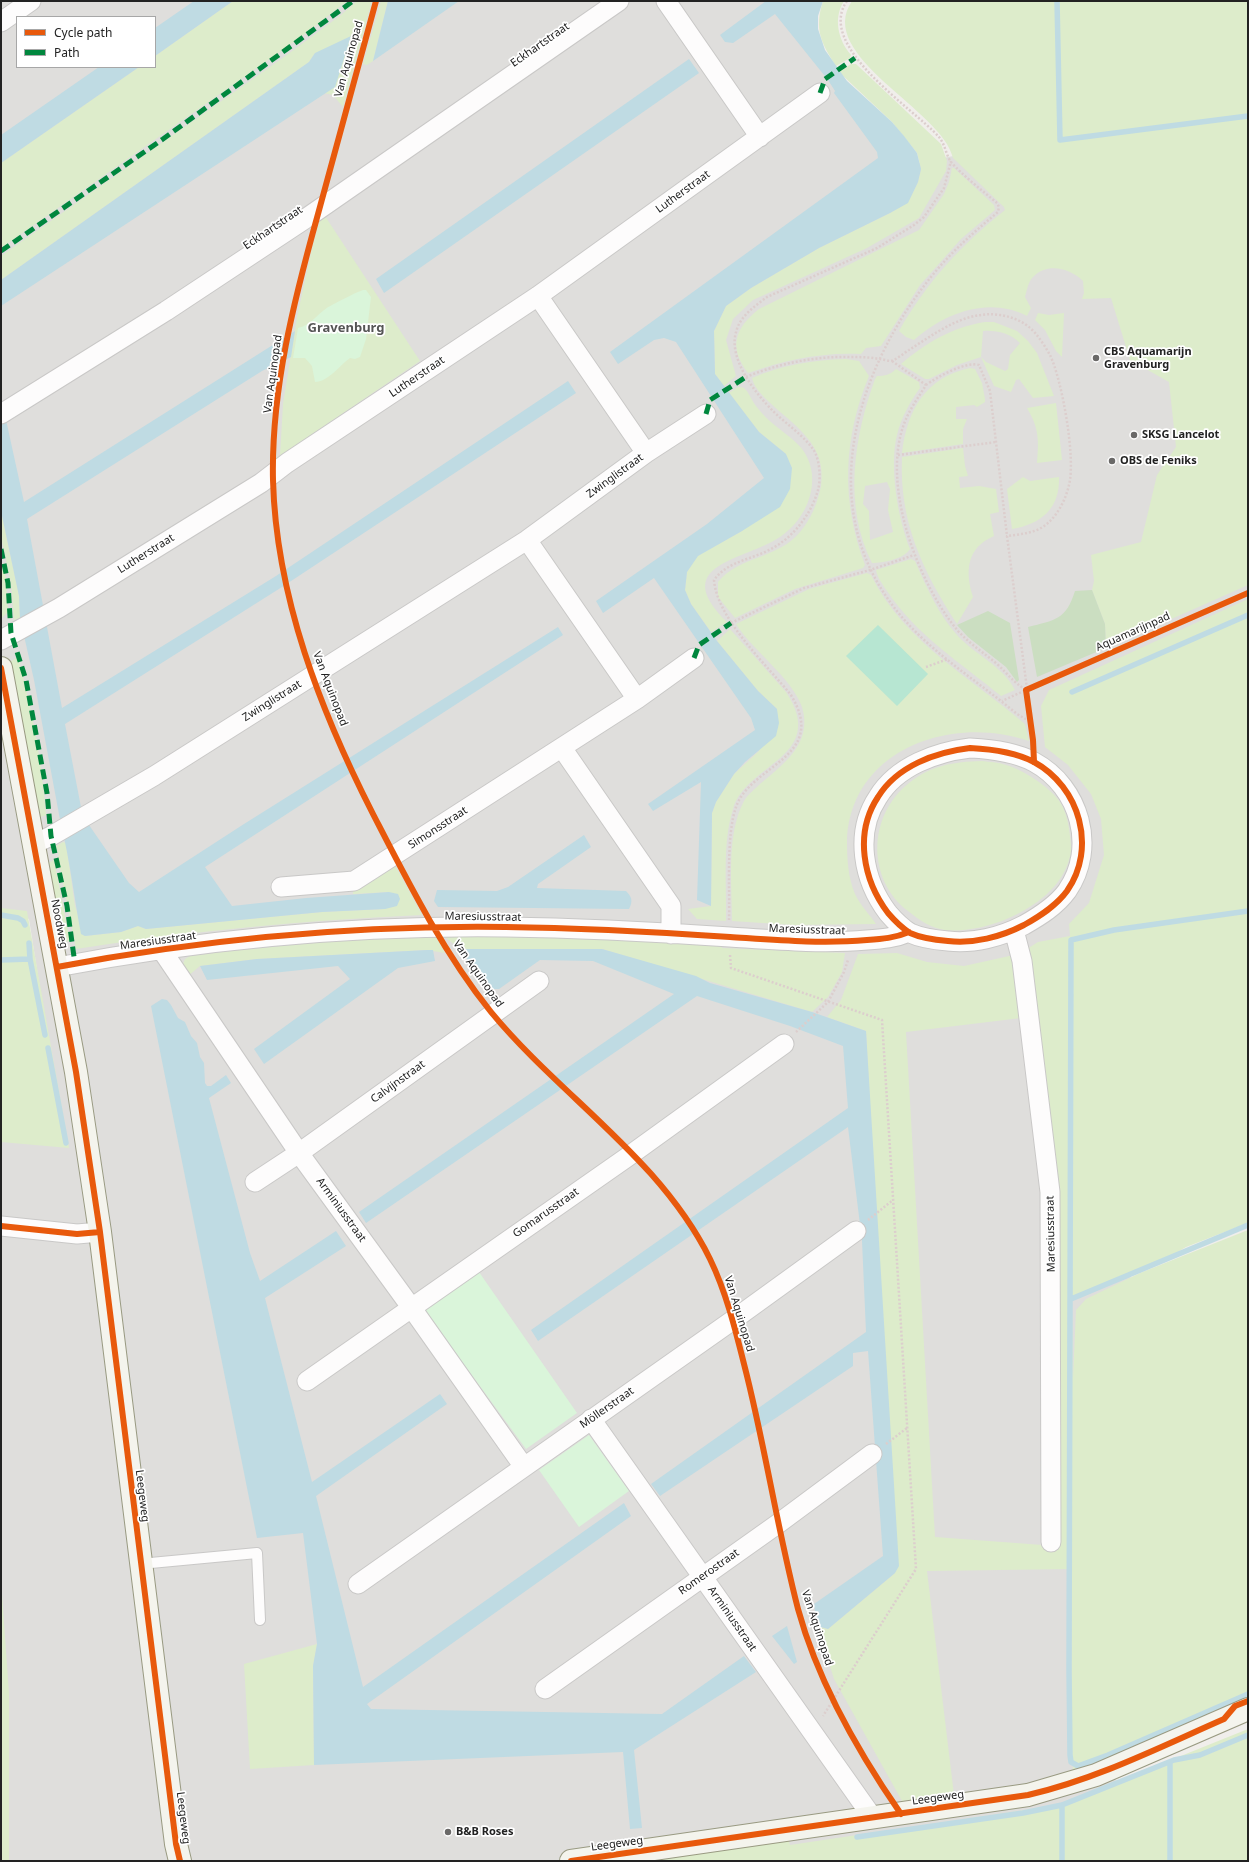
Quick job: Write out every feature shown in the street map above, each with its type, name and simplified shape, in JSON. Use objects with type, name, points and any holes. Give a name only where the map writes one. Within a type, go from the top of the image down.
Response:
[{"type":"main road","name":"Noodweg","points":[[1,668],[43,840],[57,968],[76,1072],[100,1232]]},
{"type":"main road","name":"Leegeweg","points":[[100,1232],[140,1564],[176,1844],[180,1861]]},
{"type":"main road","name":"Leegeweg","points":[[571,1861],[873,1818],[1028,1795],[1052,1790],[1096,1775],[1248,1709]]},
{"type":"street","points":[[1,22],[31,1]]},
{"type":"street","name":"Eckhartstraat","points":[[6,410],[166,311],[305,219],[619,1]]},
{"type":"street","points":[[666,1],[760,137]]},
{"type":"street","name":"Lutherstraat","points":[[6,636],[59,608],[261,482],[287,463],[538,296],[820,93]]},
{"type":"street","points":[[538,296],[646,453]]},
{"type":"street","name":"Zwinglistraat","points":[[43,840],[154,776],[527,540],[646,453],[706,414]]},
{"type":"street","points":[[527,540],[637,699]]},
{"type":"street","name":"Simonsstraat","points":[[281,887],[354,881],[637,699],[694,658]]},
{"type":"street","points":[[562,748],[671,906],[671,934]]},
{"type":"street","points":[[986,749],[1018,756],[1034,762],[1061,785],[1072,800],[1079,819],[1083,849],[1074,878],[1058,901],[1033,920],[1014,930],[993,937],[964,942],[935,940],[909,932],[899,925],[883,905],[870,880],[866,864],[864,834],[867,819],[878,795],[895,778],[914,765],[936,754],[953,750],[986,749]]},
{"type":"street","name":"Maresiusstraat","points":[[57,968],[161,949],[327,933],[443,926],[570,928],[818,943],[897,938],[909,932]]},
{"type":"street","name":"Maresiusstraat","points":[[1014,930],[1022,961],[1050,1192],[1051,1542]]},
{"type":"street","name":"Arminiusstraat","points":[[161,949],[299,1153],[411,1307],[524,1467]]},
{"type":"street","name":"Calvijnstraat","points":[[255,1182],[299,1153],[539,981]]},
{"type":"street","name":"Gomarusstraat","points":[[307,1381],[626,1158],[784,1044]]},
{"type":"street","points":[[1,1226],[77,1234],[100,1232]]},
{"type":"street","name":"Möllerstraat","points":[[358,1584],[856,1231]]},
{"type":"street","name":"Arminiusstraat","points":[[591,1419],[873,1818]]},
{"type":"street","name":"Romerostraat","points":[[545,1689],[702,1576],[779,1523],[872,1454]]},
{"type":"lane","points":[[140,1564],[257,1553],[260,1620]]},
{"type":"path","points":[[847,1],[840,15],[841,26],[844,36],[855,58],[940,138],[951,161],[997,203],[999,207],[998,212],[968,238],[931,276],[908,307],[878,358],[855,433],[850,475],[857,534],[870,570],[888,599],[907,623],[928,644],[1017,714],[1031,722]]},
{"type":"path","points":[[812,1733],[916,1569],[882,1020],[732,968],[728,937],[730,833],[736,806],[752,786],[788,754],[799,738],[802,728],[798,705],[792,695],[731,623],[717,597],[714,580],[720,572],[733,564],[769,550],[785,540],[801,523],[818,490],[818,464],[814,450],[771,408],[746,377],[735,346],[736,332],[743,318],[752,307],[767,296],[877,248],[914,225],[924,217],[944,188],[951,161]]},
{"type":"path","points":[[892,361],[944,328],[974,316],[986,314],[1010,317],[1023,323],[1036,334],[1044,346],[1054,366],[1061,395],[1070,453],[1069,485],[1058,511],[1049,522],[1039,529],[1024,534],[1007,536]]},
{"type":"path","points":[[746,377],[785,364],[812,360],[841,357],[878,358],[892,361],[926,385]]},
{"type":"path","points":[[1026,690],[1013,681],[997,664],[960,632],[940,604],[914,555],[901,510],[898,455],[904,424],[910,410],[926,385],[960,368],[975,363],[979,364],[990,391],[1031,722],[1034,762]]},
{"type":"path","points":[[898,455],[996,442]]},
{"type":"path","points":[[731,623],[804,588],[870,570],[914,555]]},
{"type":"path","points":[[926,667],[948,659]]},
{"type":"path","points":[[1002,701],[1034,687]]},
{"type":"path","points":[[784,1044],[828,1002],[844,972],[854,941]]},
{"type":"path","points":[[856,1231],[893,1200]]},
{"type":"path","points":[[872,1454],[908,1428]]},
{"type":"path","points":[[830,1692],[836,1705]]},
{"type":"shaded area","points":[[1,1],[790,1],[902,166],[1200,108],[1248,484],[1248,630],[1137,675],[1129,1440],[1114,1826],[766,1861],[1,1861],[1,1135],[64,1139],[29,919],[1,911]]},
{"type":"green space","points":[[233,1],[347,1],[305,34],[1,248],[1,163],[138,68],[156,68],[156,55]]},
{"type":"green space","points":[[357,1],[372,1],[343,107],[333,95],[324,93],[335,87],[315,53],[309,62],[1,280],[1,256],[284,57],[341,15]]},
{"type":"green space","points":[[381,1],[388,1],[373,61],[367,65],[363,64]]},
{"type":"green space","points":[[823,1],[844,1],[839,14],[838,29],[843,43],[851,55],[850,58],[836,66],[826,50],[820,35],[819,20]]},
{"type":"green space","points":[[852,1],[1248,1],[1248,585],[1106,648],[1105,624],[1092,590],[1094,581],[1091,555],[1141,542],[1157,475],[1176,447],[1169,382],[1130,360],[1111,298],[1082,299],[1084,293],[1083,281],[1078,276],[1058,268],[1045,269],[1031,279],[1025,297],[1031,308],[1027,316],[1012,310],[982,308],[968,310],[953,315],[926,330],[914,340],[906,337],[899,331],[921,297],[946,265],[974,236],[1005,210],[1004,207],[953,158],[944,140],[928,121],[884,82],[865,62],[850,42],[845,22]]},
{"type":"green space","points":[[851,64],[856,64],[941,144],[947,161],[946,171],[919,218],[867,248],[753,300],[733,319],[726,340],[736,376],[724,386],[715,374],[714,331],[726,306],[751,288],[819,248],[890,213],[908,202],[918,182],[921,169],[917,153],[892,122],[839,72]]},
{"type":"green space","points":[[952,168],[954,168],[994,205],[995,210],[961,239],[920,285],[881,346],[866,348],[861,354],[832,354],[803,358],[776,364],[748,373],[738,355],[736,346],[737,338],[744,323],[759,309],[919,230],[944,194],[949,182]]},
{"type":"green space","points":[[325,216],[420,361],[280,456],[283,404],[297,317],[320,219]]},
{"type":"green space","points":[[363,290],[366,290],[371,297],[366,339],[360,357],[355,359],[350,358],[325,379],[315,382],[312,366],[305,358],[293,358],[298,328],[307,324],[327,308]]},
{"type":"green space","points":[[1038,313],[1049,315],[1064,313],[1062,357],[1056,351],[1045,330],[1035,320]]},
{"type":"green space","points":[[994,322],[1017,331],[1028,341],[1037,353],[1054,396],[1033,398],[1019,379],[1016,380],[1011,392],[994,386],[981,357],[957,365],[929,379],[925,379],[901,364],[920,349],[940,337],[973,324]],"holes":[[[983,331],[1003,333],[1020,343],[1010,355],[1008,369],[1005,371],[986,362],[981,357]]]},
{"type":"green space","points":[[846,359],[859,361],[869,376],[860,400],[854,423],[848,470],[852,517],[857,541],[865,565],[863,568],[795,589],[735,618],[718,597],[718,582],[727,573],[737,567],[781,548],[791,541],[804,527],[811,516],[821,486],[822,471],[819,458],[814,447],[798,427],[762,395],[752,378],[763,373],[798,364]]},
{"type":"green space","points":[[970,368],[975,369],[982,383],[985,402],[977,407],[974,405],[956,407],[956,419],[967,419],[963,429],[963,444],[902,453],[909,423],[921,398],[930,388],[942,379],[955,372]]},
{"type":"green space","points":[[896,369],[919,382],[920,388],[903,416],[897,435],[894,462],[896,493],[902,523],[910,549],[898,558],[872,563],[863,541],[857,518],[855,471],[857,447],[875,379],[877,376],[892,373]],"holes":[[[887,482],[890,489],[888,510],[893,532],[870,540],[869,511],[863,504],[865,486]]]},
{"type":"green space","points":[[738,387],[746,390],[763,415],[794,440],[804,452],[811,469],[811,492],[801,515],[794,525],[785,533],[775,540],[729,560],[716,568],[708,577],[705,589],[711,603],[727,622],[711,632],[691,604],[685,590],[687,572],[697,556],[742,531],[786,454],[759,432],[729,393]]},
{"type":"green space","points":[[1056,403],[1062,460],[1037,463],[1038,448],[1036,428],[1027,408]]},
{"type":"green space","points":[[963,448],[968,476],[959,477],[960,488],[979,486],[996,489],[999,512],[990,514],[994,536],[978,547],[970,562],[969,579],[973,597],[957,624],[933,584],[915,544],[904,502],[902,457]]},
{"type":"green space","points":[[1023,477],[1030,481],[1059,477],[1056,498],[1047,513],[1040,519],[1022,527],[1012,529],[1007,489]]},
{"type":"green space","points":[[1,511],[19,596],[20,618],[14,620],[11,583],[1,537]]},
{"type":"green space","points":[[1,558],[6,578],[8,612],[2,618]]},
{"type":"green space","points":[[911,559],[915,561],[933,600],[950,627],[972,649],[996,667],[1010,682],[1015,690],[1001,696],[940,648],[912,622],[899,607],[882,584],[876,570]]},
{"type":"green space","points":[[867,573],[871,575],[901,620],[920,639],[961,674],[1025,724],[1029,741],[999,734],[968,732],[938,737],[910,746],[886,762],[866,783],[853,809],[847,841],[848,861],[849,875],[855,894],[876,924],[793,925],[732,921],[731,860],[732,844],[738,814],[747,797],[778,769],[794,752],[800,742],[804,720],[802,707],[790,686],[743,634],[736,624],[809,589]]},
{"type":"green space","points":[[1092,590],[1105,624],[1106,648],[1037,677],[1028,627],[1058,617],[1068,608],[1075,591]]},
{"type":"green space","points":[[1248,599],[1248,1223],[1186,1247],[1156,1265],[1124,1278],[1112,1281],[1072,1300],[1073,1379],[1076,1310],[1086,1299],[1140,1273],[1248,1230],[1248,1694],[1073,1770],[1071,1742],[1072,1569],[927,1571],[954,1795],[902,1801],[834,1679],[817,1626],[828,1629],[895,1573],[866,1031],[827,1017],[841,1000],[858,954],[897,953],[927,962],[964,966],[1014,955],[1021,1018],[906,1032],[935,1537],[1056,1546],[1058,1198],[1032,961],[1027,949],[1038,942],[1070,936],[1069,924],[1089,903],[1104,855],[1101,819],[1091,794],[1068,765],[1045,747],[1041,706],[1049,690]]},
{"type":"green space","points":[[988,611],[1010,623],[1019,680],[1017,682],[1006,667],[968,637],[957,625]]},
{"type":"green space","points":[[878,625],[928,674],[897,706],[846,656]]},
{"type":"green space","points":[[730,629],[786,692],[797,714],[798,731],[792,745],[780,758],[753,780],[741,793],[733,809],[727,836],[726,850],[726,921],[697,919],[688,909],[711,906],[712,813],[716,802],[734,774],[759,751],[777,709],[758,691],[717,641]]},
{"type":"green space","points":[[18,657],[32,715],[42,775],[46,815],[39,818],[8,663]]},
{"type":"green space","points":[[982,761],[1003,764],[1021,771],[1053,794],[1063,807],[1067,817],[1071,842],[1070,857],[1065,871],[1059,881],[1042,898],[1023,911],[1002,921],[982,927],[967,930],[940,929],[925,923],[908,911],[895,898],[885,883],[879,866],[877,848],[879,830],[885,813],[895,797],[909,783],[935,768],[962,762]]},
{"type":"green space","points":[[63,842],[66,843],[75,906],[85,936],[121,932],[138,926],[146,929],[322,912],[385,909],[389,892],[353,894],[353,887],[386,867],[396,867],[422,915],[249,927],[76,949],[58,858],[59,855],[56,846]]},
{"type":"green space","points":[[54,860],[70,941],[64,942],[62,940],[46,864]]},
{"type":"green space","points":[[1,908],[27,911],[69,1148],[1,1142]]},
{"type":"green space","points":[[506,935],[568,936],[721,945],[722,948],[845,953],[842,972],[828,997],[812,1012],[602,949],[460,949],[445,937]]},
{"type":"green space","points":[[436,937],[445,953],[427,950],[257,959],[200,966],[188,976],[182,966],[185,959],[190,956],[230,951],[332,941]]},
{"type":"green space","points":[[479,1272],[577,1413],[526,1449],[424,1310]]},
{"type":"green space","points":[[589,1435],[629,1491],[579,1527],[539,1470]]},
{"type":"green space","points":[[1,1580],[9,1693],[9,1861],[1,1861]]},
{"type":"green space","points":[[317,1644],[313,1666],[314,1765],[250,1769],[244,1664]]},
{"type":"green space","points":[[1248,1729],[1248,1861],[626,1861],[788,1838],[790,1845],[1059,1805]]},
{"type":"water","points":[[194,1],[233,1],[156,55],[156,27]]},
{"type":"water","points":[[388,1],[459,1],[373,61]]},
{"type":"water","points":[[766,1],[823,1],[818,16],[818,29],[825,50],[847,81],[892,122],[904,136],[917,153],[921,169],[918,182],[908,203],[819,248],[751,288],[726,306],[714,331],[715,374],[759,432],[786,454],[792,468],[790,489],[780,507],[698,556],[687,572],[685,590],[691,604],[717,641],[758,691],[777,709],[779,723],[776,736],[745,762],[734,774],[716,802],[712,813],[711,906],[697,900],[701,782],[653,811],[648,804],[755,730],[751,718],[654,578],[603,613],[596,601],[707,524],[764,478],[676,342],[664,338],[654,340],[618,364],[610,352],[878,158],[877,152],[834,93],[835,91],[828,80],[775,14],[733,43],[725,42],[720,35]]},
{"type":"water","points":[[351,36],[335,87],[1,306],[1,280],[309,62],[315,53]]},
{"type":"water","points":[[689,59],[699,73],[384,293],[376,279]]},
{"type":"water","points":[[98,68],[138,68],[1,163],[1,135]]},
{"type":"water","points":[[295,331],[291,357],[262,371],[27,519],[62,708],[276,576],[568,381],[576,393],[282,587],[65,724],[85,828],[89,825],[129,883],[139,892],[244,824],[558,627],[563,635],[205,867],[232,906],[306,898],[389,892],[398,894],[400,899],[397,906],[385,909],[322,912],[146,929],[138,926],[121,932],[85,936],[81,934],[34,680],[20,618],[19,596],[1,511],[1,397],[24,502]]},
{"type":"water","points":[[584,835],[591,847],[538,884],[537,888],[626,891],[630,895],[631,899],[629,909],[438,907],[434,901],[437,890],[497,891],[508,887]]},
{"type":"water","points":[[460,949],[602,949],[696,976],[710,983],[812,1012],[866,1031],[899,1566],[895,1573],[828,1629],[817,1626],[814,1604],[883,1556],[868,1351],[853,1353],[853,1366],[660,1496],[651,1484],[866,1332],[862,1241],[848,1127],[538,1341],[531,1330],[848,1108],[843,1046],[790,1026],[697,996],[366,1223],[359,1212],[674,994],[593,961],[540,960],[499,989],[488,989]]},
{"type":"water","points":[[433,950],[435,961],[398,968],[264,1064],[254,1049],[350,979],[338,966],[207,980],[200,966],[257,959]]},
{"type":"water","points":[[162,999],[167,1000],[178,1018],[185,1022],[191,1036],[197,1043],[200,1057],[204,1063],[205,1083],[207,1086],[211,1086],[226,1075],[231,1083],[209,1098],[250,1253],[260,1281],[336,1231],[346,1246],[265,1298],[312,1482],[440,1394],[447,1404],[316,1496],[363,1687],[624,1503],[631,1516],[367,1704],[371,1709],[662,1714],[744,1656],[756,1672],[634,1750],[642,1828],[630,1829],[623,1752],[314,1765],[313,1666],[317,1644],[303,1533],[257,1538],[151,1006]]},
{"type":"water","points":[[787,1626],[797,1662],[794,1664],[772,1636]]},
{"type":"waterway","points":[[1057,1],[1060,140],[1248,116]]},
{"type":"waterway","points":[[1072,692],[1248,615]]},
{"type":"waterway","points":[[1248,911],[1114,930],[1071,940],[1069,1669],[1071,1762],[1078,1766],[1108,1755],[1248,1694]]},
{"type":"waterway","points":[[1,915],[18,918],[23,921],[25,925]]},
{"type":"waterway","points":[[29,943],[30,959],[45,1035]]},
{"type":"waterway","points":[[1,960],[30,959]]},
{"type":"waterway","points":[[48,1048],[66,1143]]},
{"type":"waterway","points":[[1071,1299],[1248,1225]]},
{"type":"waterway","points":[[857,1837],[1023,1813],[1062,1805],[1174,1760],[1200,1755],[1248,1735]]},
{"type":"waterway","points":[[1170,1762],[1170,1861]]},
{"type":"waterway","points":[[1062,1805],[1062,1861]]},
{"type":"marked path","points":[[1,251],[163,139],[353,1]]},
{"type":"marked path","points":[[820,93],[825,79],[855,58]]},
{"type":"marked path","points":[[706,414],[710,400],[746,377]]},
{"type":"marked path","points":[[1,549],[8,583],[11,633],[26,680],[47,793],[51,836],[67,906],[75,964]]},
{"type":"marked path","points":[[694,658],[699,645],[731,623]]},
{"type":"cycle path","name":"Van Aquinopad","points":[[376,1],[301,279],[280,379],[273,446],[273,480],[276,524],[292,610],[319,694],[354,775],[413,891],[457,965],[491,1012],[518,1043],[608,1130],[665,1190],[689,1223],[710,1259],[725,1297],[741,1351],[791,1579],[806,1636],[816,1663],[841,1716],[870,1766],[901,1814]]},
{"type":"cycle path","name":"Aquamarijnpad","points":[[1034,762],[1033,740],[1026,690],[1248,593]]},
{"type":"cycle path","points":[[1,668],[76,1072],[100,1232],[176,1844],[180,1861]]},
{"type":"cycle path","points":[[970,748],[1011,753],[1027,759],[1050,773],[1063,787],[1073,802],[1079,820],[1082,838],[1081,856],[1076,874],[1067,891],[1058,901],[1036,918],[1006,933],[987,939],[958,942],[914,935],[895,921],[879,900],[868,871],[865,856],[864,841],[866,826],[878,797],[886,786],[906,769],[931,757],[970,748]]},
{"type":"cycle path","points":[[57,967],[113,957],[225,942],[337,931],[393,928],[562,928],[816,942],[878,939],[894,937],[909,932]]},
{"type":"cycle path","points":[[1,1226],[77,1234],[100,1232]]},
{"type":"cycle path","points":[[571,1861],[1028,1795],[1079,1780],[1128,1762],[1224,1719],[1235,1706],[1248,1701]]},
{"type":"place","name":"CBS Aquamarijn Gravenburg","points":[[1096,358]]},
{"type":"place","name":"SKSG Lancelot","points":[[1134,435]]},
{"type":"place","name":"OBS de Feniks","points":[[1112,461]]},
{"type":"place","name":"B&B Roses","points":[[448,1832]]},
{"type":"district","name":"Gravenburg","points":[[346,328]]}]
